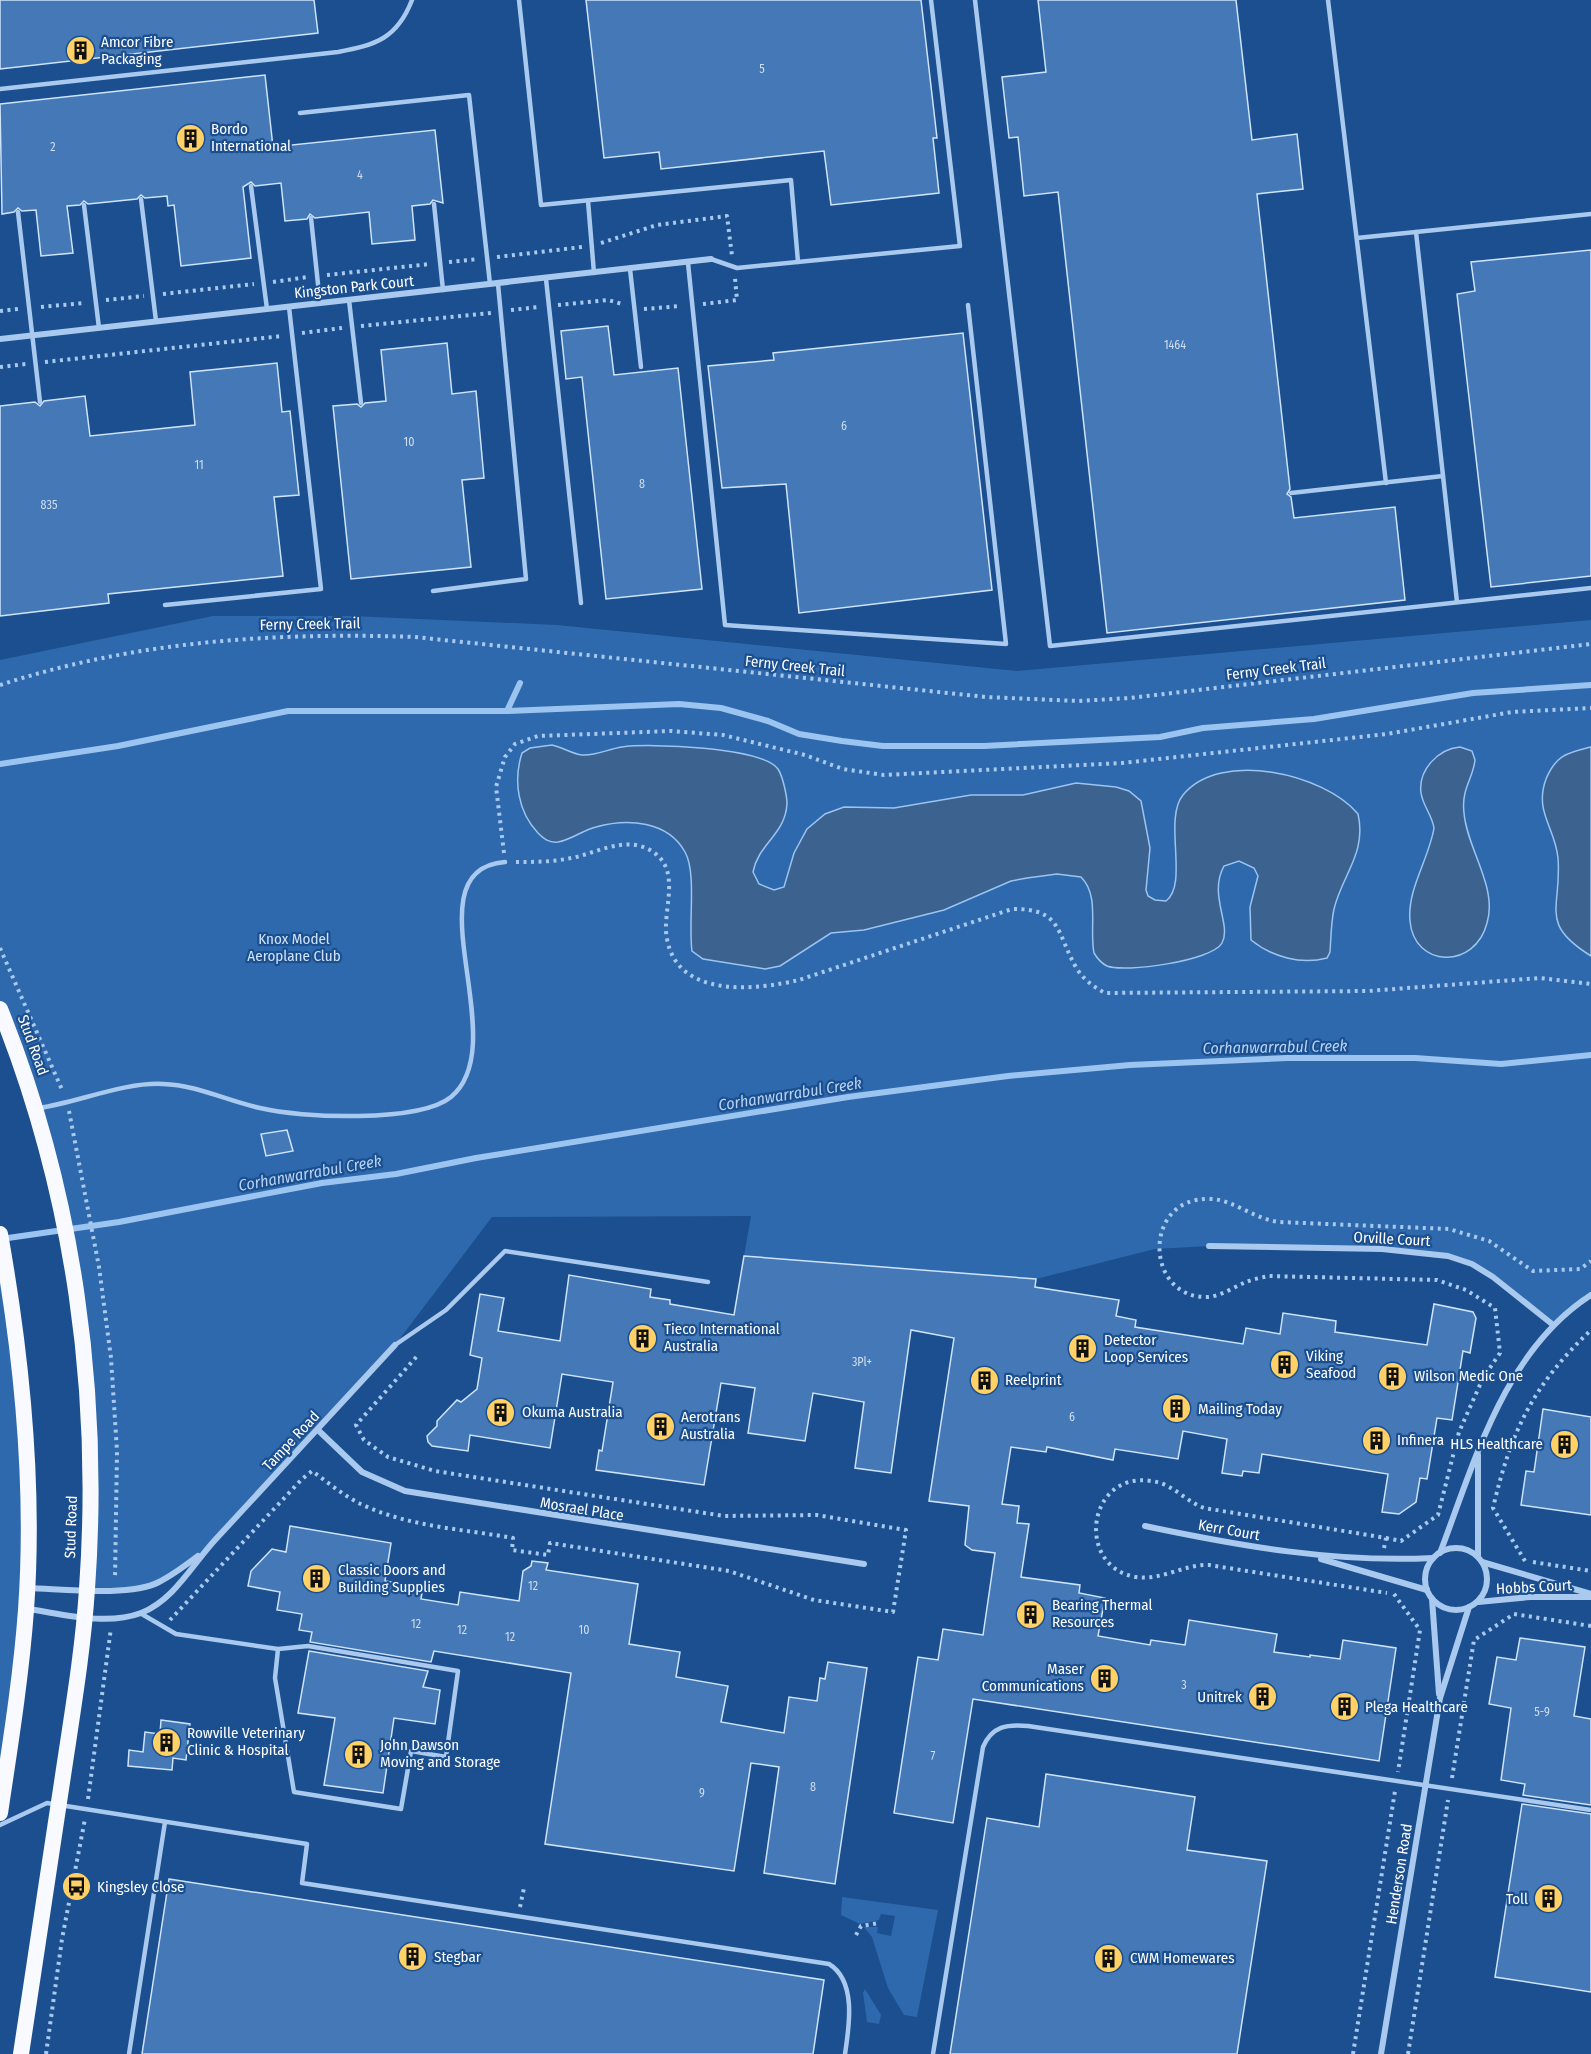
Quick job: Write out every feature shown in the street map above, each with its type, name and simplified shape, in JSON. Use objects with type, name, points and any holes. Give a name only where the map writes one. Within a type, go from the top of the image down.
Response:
[{"type":"highway","name":"Stud Road","points":[[0,1009],[36,1108],[63,1215],[78,1294],[89,1419],[91,1490],[84,1617],[59,1804],[21,2054]]},
{"type":"highway","points":[[0,1234],[15,1330],[28,1481],[26,1609],[0,1814]]},
{"type":"street","name":"Kingston Park Court","points":[[0,339],[594,274],[711,259]]},
{"type":"street","name":"Orville Court","points":[[1209,1246],[1383,1249],[1448,1256],[1472,1264],[1493,1276],[1552,1324]]},
{"type":"street","points":[[1440,1553],[1478,1449],[1519,1372],[1552,1324],[1591,1295]]},
{"type":"street","name":"Tampe Road","points":[[26,1609],[84,1617],[111,1618],[140,1613],[154,1607],[172,1592],[204,1552],[395,1345]]},
{"type":"street","name":"Mosrael Place","points":[[318,1430],[362,1472],[405,1491],[864,1564]]},
{"type":"street","points":[[1478,1449],[1480,1559],[1486,1585],[1478,1602],[1469,1607],[1450,1610],[1432,1599],[1427,1590],[1425,1575],[1432,1558],[1451,1549],[1465,1550],[1480,1559]]},
{"type":"street","name":"Kerr Court","points":[[1145,1526],[1309,1556],[1427,1590]]},
{"type":"street","name":"Tampe Road","points":[[27,1588],[114,1590],[143,1588],[159,1583],[204,1552]]},
{"type":"street","name":"Kerr Court","points":[[1309,1556],[1383,1561],[1432,1558]]},
{"type":"street","name":"Hobbs Court","points":[[1480,1559],[1591,1596]]},
{"type":"street","name":"Hobbs Court","points":[[1478,1602],[1530,1597],[1591,1596]]},
{"type":"street","name":"Henderson Road","points":[[1432,1599],[1440,1698]]},
{"type":"street","name":"Henderson Road","points":[[1380,2054],[1440,1698],[1469,1607]]},
{"type":"lane","points":[[0,89],[338,52],[373,46],[405,19],[412,0]]},
{"type":"lane","points":[[519,0],[541,205],[791,180],[798,262]]},
{"type":"lane","points":[[711,259],[734,267],[960,246],[931,0]]},
{"type":"lane","points":[[975,0],[1050,646],[1591,588]]},
{"type":"lane","points":[[1328,0],[1386,483]]},
{"type":"lane","points":[[300,113],[469,95],[490,284]]},
{"type":"lane","points":[[251,186],[267,309]]},
{"type":"lane","points":[[141,199],[156,321]]},
{"type":"lane","points":[[588,201],[594,274]]},
{"type":"lane","points":[[434,204],[443,290]]},
{"type":"lane","points":[[84,205],[99,328]]},
{"type":"lane","points":[[18,212],[40,402]]},
{"type":"lane","points":[[1357,238],[1591,214]]},
{"type":"lane","points":[[311,218],[320,303]]},
{"type":"lane","points":[[1416,232],[1458,602]]},
{"type":"lane","points":[[688,263],[724,625],[1006,644],[968,305]]},
{"type":"lane","points":[[630,269],[642,367]]},
{"type":"lane","points":[[546,279],[581,603]]},
{"type":"lane","points":[[433,591],[526,579],[498,284]]},
{"type":"lane","points":[[349,300],[361,403]]},
{"type":"lane","points":[[165,605],[321,589],[289,307]]},
{"type":"lane","points":[[1291,493],[1443,476]]},
{"type":"lane","points":[[36,1108],[67,1104],[136,1086],[165,1084],[297,1115],[319,1117],[401,1112],[436,1105],[452,1096],[461,1084],[467,1074],[472,1055],[472,1005],[460,922],[462,898],[478,869],[490,863],[506,862]]},
{"type":"lane","points":[[395,1345],[446,1310],[506,1251],[708,1282]]},
{"type":"lane","points":[[140,1613],[176,1634],[278,1649],[308,1646],[458,1671],[446,1757],[411,1751],[401,1809],[294,1792],[275,1678],[278,1649]]},
{"type":"lane","points":[[933,2054],[983,1747],[994,1730],[1014,1724],[1591,1810]]},
{"type":"lane","points":[[0,1826],[40,1804],[59,1804],[308,1844],[302,1882],[829,1964],[839,1970],[844,1979],[850,2024],[845,2054]]},
{"type":"lane","points":[[129,2054],[165,1822]]},
{"type":"path","points":[[0,311],[591,245],[657,225],[727,216],[737,300],[652,310],[608,300],[0,367]]},
{"type":"path","name":"Ferny Creek Trail","points":[[0,685],[50,669],[106,657],[245,638],[326,634],[415,637],[986,697],[1078,701],[1164,694],[1591,644]]},
{"type":"path","points":[[1591,708],[1512,712],[1387,734],[1122,763],[896,774],[843,769],[805,755],[723,735],[670,731],[538,736],[515,744],[506,757],[496,787],[506,862],[567,859],[612,846],[634,845],[651,850],[662,861],[669,875],[666,939],[672,954],[686,971],[700,980],[720,987],[763,987],[799,980],[1012,909],[1029,909],[1045,915],[1058,926],[1078,971],[1090,985],[1105,993],[1368,991],[1449,987],[1539,978],[1591,984]]},
{"type":"path","points":[[0,948],[32,1017],[67,1104],[99,1267],[115,1407],[117,1504],[114,1590]]},
{"type":"path","points":[[1520,1261],[1533,1271],[1580,1269],[1591,1261]]},
{"type":"path","points":[[1386,1538],[1401,1541],[1438,1515],[1458,1432],[1483,1378],[1500,1353],[1495,1308],[1488,1303]]},
{"type":"path","points":[[1591,1330],[1551,1372],[1525,1412],[1506,1458],[1493,1508],[1525,1561],[1591,1571]]},
{"type":"path","points":[[163,1626],[302,1479],[312,1472],[361,1504],[377,1511],[410,1521],[513,1538],[512,1550],[548,1555],[550,1543],[729,1571],[804,1597],[893,1612],[906,1530],[817,1515],[724,1516],[435,1472],[388,1457],[364,1440],[356,1425],[419,1353]]},
{"type":"path","points":[[1408,2054],[1474,1640],[1514,1614],[1591,1626]]},
{"type":"path","points":[[46,2054],[62,1939],[87,1809],[111,1618]]},
{"type":"path","points":[[1353,2054],[1420,1630]]},
{"type":"path","points":[[520,1908],[524,1888]]},
{"type":"path","points":[[856,1935],[861,1926],[879,1923]]},
{"type":"green space","name":"Knox Model Aeroplane Club","points":[[213,616],[351,616],[557,625],[1017,671],[1591,620],[1591,1295],[1552,1324],[1472,1264],[1419,1251],[1209,1246],[1155,1249],[1036,1279],[744,1256],[751,1216],[492,1217],[395,1345],[204,1552],[159,1583],[143,1588],[87,1589],[78,1295],[0,1009],[0,660]]},
{"type":"green space","points":[[0,1234],[28,1533],[0,1813]]},
{"type":"green space","points":[[842,1897],[938,1910],[917,2017],[904,2015],[888,1988],[872,1937],[864,1927],[878,1927],[877,1933],[891,1936],[895,1916],[881,1914],[879,1920],[860,1924],[841,1915]]},
{"type":"green space","points":[[865,1989],[881,2015],[879,2024],[867,2022],[863,1993]]},
{"type":"shaded area","points":[[552,745],[582,755],[622,747],[679,746],[728,751],[768,762],[780,772],[787,804],[782,824],[760,854],[753,872],[759,884],[774,890],[784,887],[794,853],[807,829],[825,814],[844,807],[894,808],[971,795],[1023,795],[1076,783],[1116,787],[1129,791],[1141,801],[1150,848],[1146,890],[1148,896],[1155,900],[1166,901],[1173,893],[1176,881],[1175,819],[1177,806],[1183,795],[1200,781],[1221,773],[1246,770],[1272,772],[1298,778],[1322,788],[1343,800],[1358,814],[1359,841],[1334,909],[1330,952],[1327,958],[1307,961],[1287,958],[1268,951],[1251,940],[1250,907],[1258,876],[1254,868],[1239,861],[1224,866],[1220,877],[1218,888],[1224,927],[1222,943],[1215,949],[1186,960],[1148,967],[1116,968],[1105,965],[1094,953],[1092,903],[1087,885],[1081,877],[1057,874],[1011,881],[944,910],[864,930],[831,933],[780,966],[765,969],[703,959],[692,951],[689,861],[678,842],[658,828],[634,823],[608,824],[586,830],[558,842],[547,840],[538,833],[526,816],[519,796],[519,764],[522,753],[530,748]]},
{"type":"shaded area","points":[[1460,747],[1472,751],[1475,760],[1464,797],[1464,813],[1466,827],[1485,882],[1489,909],[1487,923],[1480,938],[1470,949],[1458,955],[1446,957],[1433,955],[1422,948],[1414,937],[1410,909],[1434,828],[1421,793],[1423,776],[1437,756]]},
{"type":"shaded area","points":[[1591,747],[1591,956],[1564,934],[1558,924],[1556,903],[1558,858],[1542,801],[1546,779],[1558,760],[1569,753]]},
{"type":"building","name":"Amcor Fibre Packaging","points":[[0,0],[314,0],[318,33],[0,69]]},
{"type":"building","points":[[586,0],[921,0],[937,138],[933,138],[939,193],[831,205],[824,151],[661,169],[659,152],[604,158]]},
{"type":"building","points":[[1038,0],[1236,0],[1252,140],[1297,134],[1303,189],[1257,194],[1290,489],[1287,494],[1291,497],[1294,518],[1395,507],[1405,600],[1107,633],[1058,192],[1024,196],[1018,137],[1009,138],[1002,77],[1046,72]]},
{"type":"building","points":[[265,75],[273,147],[435,130],[443,203],[433,200],[430,204],[412,206],[415,240],[372,244],[369,212],[315,218],[310,214],[307,219],[285,221],[281,183],[255,186],[251,182],[243,187],[251,258],[181,266],[174,205],[168,206],[167,196],[145,198],[141,195],[137,199],[88,204],[84,201],[80,205],[67,206],[73,253],[41,256],[36,210],[22,211],[18,208],[14,212],[2,214],[0,104]]},
{"type":"building","points":[[1591,250],[1591,576],[1491,587],[1457,294],[1475,291],[1471,262]]},
{"type":"building","points":[[608,326],[614,375],[678,368],[702,589],[606,599],[582,377],[566,379],[561,331]]},
{"type":"building","points":[[963,333],[992,590],[799,613],[786,484],[722,488],[708,366],[774,360],[773,353]]},
{"type":"building","points":[[447,343],[452,394],[476,391],[484,478],[462,480],[471,567],[351,579],[333,406],[357,404],[361,407],[365,403],[386,401],[381,350]]},
{"type":"building","points":[[277,363],[282,412],[290,411],[299,495],[274,497],[283,576],[108,594],[109,603],[0,616],[0,406],[35,402],[40,406],[44,401],[85,396],[90,436],[195,425],[190,372]]},
{"type":"building","points":[[287,1130],[293,1151],[266,1156],[261,1134]]},
{"type":"building","points":[[744,1256],[1036,1279],[1035,1287],[1119,1300],[1116,1316],[1136,1320],[1135,1327],[1243,1344],[1246,1328],[1280,1334],[1283,1313],[1336,1321],[1335,1332],[1427,1345],[1434,1304],[1473,1312],[1476,1318],[1470,1353],[1463,1351],[1452,1420],[1437,1418],[1427,1479],[1420,1478],[1416,1502],[1399,1514],[1382,1512],[1388,1474],[1262,1454],[1259,1473],[1243,1471],[1242,1476],[1222,1473],[1227,1439],[1183,1431],[1178,1459],[1115,1449],[1113,1460],[1047,1447],[1046,1452],[1011,1447],[1002,1504],[1019,1506],[1017,1523],[1029,1524],[1021,1577],[1080,1585],[1079,1593],[1105,1598],[1098,1636],[1150,1645],[1151,1640],[1185,1645],[1189,1620],[1277,1634],[1274,1652],[1310,1657],[1310,1655],[1340,1659],[1343,1640],[1396,1648],[1379,1761],[973,1699],[953,1823],[894,1813],[918,1657],[938,1660],[943,1629],[983,1635],[995,1553],[972,1550],[965,1545],[969,1506],[929,1501],[954,1338],[911,1330],[891,1473],[855,1468],[864,1402],[813,1393],[805,1441],[748,1433],[755,1388],[721,1383],[704,1485],[596,1470],[599,1450],[602,1451],[613,1382],[562,1374],[550,1448],[470,1435],[468,1451],[432,1446],[428,1442],[427,1436],[437,1426],[437,1421],[457,1400],[461,1402],[477,1389],[482,1358],[470,1355],[480,1294],[504,1298],[498,1331],[560,1341],[569,1275],[651,1289],[650,1297],[670,1300],[670,1304],[734,1315]]},
{"type":"building","name":"HLS Healthcare","points":[[1543,1409],[1591,1417],[1591,1515],[1521,1505],[1526,1471],[1534,1472]]},
{"type":"building","points":[[290,1526],[391,1543],[385,1581],[423,1587],[421,1599],[458,1605],[460,1592],[519,1601],[523,1571],[531,1566],[532,1561],[548,1563],[546,1570],[638,1584],[629,1644],[680,1652],[676,1677],[728,1686],[721,1722],[784,1733],[789,1697],[817,1701],[820,1678],[825,1679],[828,1662],[867,1668],[835,1884],[764,1873],[779,1767],[751,1763],[734,1871],[545,1844],[571,1673],[434,1651],[431,1662],[310,1642],[312,1632],[299,1630],[302,1614],[277,1610],[280,1592],[248,1586],[251,1571],[272,1549],[286,1552]]},
{"type":"building","points":[[1520,1638],[1585,1647],[1574,1716],[1591,1719],[1591,1805],[1523,1795],[1525,1784],[1501,1780],[1511,1708],[1489,1704],[1497,1657],[1516,1660]]},
{"type":"building","name":"John Dawson Moving and Storage","points":[[309,1651],[428,1671],[423,1687],[440,1690],[435,1724],[394,1718],[383,1793],[324,1785],[335,1718],[298,1713]]},
{"type":"building","name":"Rowville Veterinary Clinic & Hospital","points":[[161,1720],[190,1724],[186,1760],[173,1758],[172,1770],[128,1766],[129,1750],[143,1752],[145,1732],[160,1734]]},
{"type":"building","name":"CWM Homewares","points":[[1046,1774],[1195,1797],[1187,1850],[1267,1861],[1237,2054],[950,2054],[987,1818],[1039,1827]]},
{"type":"building","name":"Toll","points":[[1522,1804],[1591,1814],[1591,1992],[1495,1977]]},
{"type":"building","name":"Stegbar","points":[[169,1879],[824,1980],[813,2054],[142,2054]]},
{"type":"waterway","points":[[0,764],[118,746],[288,711],[507,711],[520,683]]},
{"type":"waterway","points":[[507,711],[679,704],[721,708],[768,721],[799,734],[842,741],[883,746],[984,746],[1160,737],[1203,728],[1314,719],[1473,693],[1591,685]]},
{"type":"waterway","name":"Corhanwarrabul Creek","points":[[1,1239],[119,1222],[322,1183],[396,1174],[476,1158],[848,1097],[1008,1076],[1130,1065],[1287,1058],[1415,1058],[1501,1064],[1591,1055]]},
{"type":"place","name":"Amcor Fibre Packaging","points":[[80,51]]},
{"type":"place","name":"Bordo International","points":[[190,138]]},
{"type":"place","name":"Tieco International Australia","points":[[643,1338]]},
{"type":"place","name":"Detector Loop Services","points":[[1083,1349]]},
{"type":"place","name":"Viking Seafood","points":[[1285,1365]]},
{"type":"place","name":"Wilson Medic One","points":[[1393,1376]]},
{"type":"place","name":"Reelprint","points":[[984,1380]]},
{"type":"place","name":"Mailing Today","points":[[1177,1409]]},
{"type":"place","name":"Okuma Australia","points":[[501,1412]]},
{"type":"place","name":"Aerotrans Australia","points":[[660,1426]]},
{"type":"place","name":"Infinera","points":[[1376,1440]]},
{"type":"place","name":"HLS Healthcare","points":[[1564,1444]]},
{"type":"place","name":"Classic Doors and Building Supplies","points":[[317,1579]]},
{"type":"place","name":"Bearing Thermal Resources","points":[[1031,1614]]},
{"type":"place","name":"Maser Communications","points":[[1105,1678]]},
{"type":"place","name":"Unitrek","points":[[1263,1697]]},
{"type":"place","name":"Plega Healthcare","points":[[1344,1707]]},
{"type":"place","name":"Rowville Veterinary Clinic & Hospital","points":[[166,1742]]},
{"type":"place","name":"John Dawson Moving and Storage","points":[[359,1754]]},
{"type":"place","name":"Kingsley Close","points":[[76,1887]]},
{"type":"place","name":"Toll","points":[[1549,1899]]},
{"type":"place","name":"Stegbar","points":[[413,1957]]},
{"type":"place","name":"CWM Homewares","points":[[1109,1958]]}]
